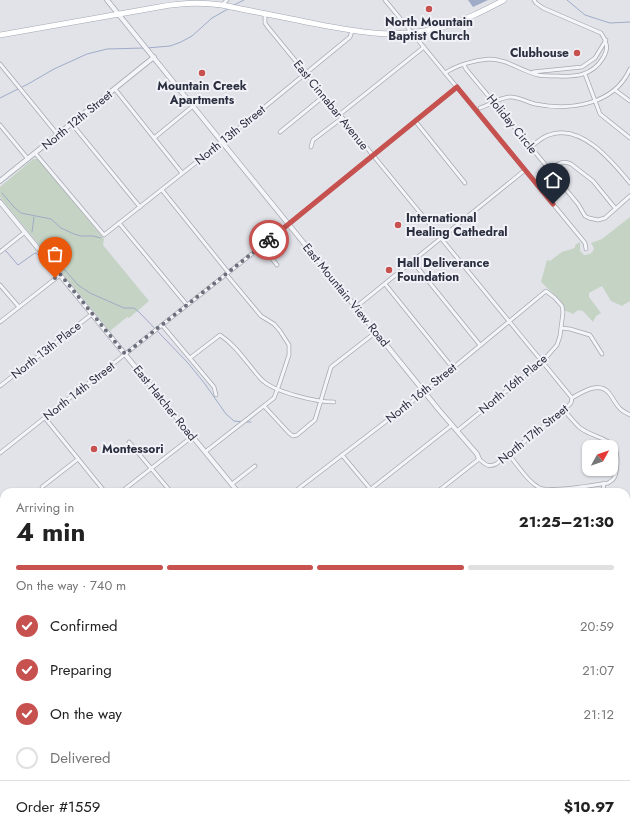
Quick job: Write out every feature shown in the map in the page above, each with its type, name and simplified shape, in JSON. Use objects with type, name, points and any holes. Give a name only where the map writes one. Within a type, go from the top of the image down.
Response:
[{"type":"main road","points":[[0,35],[178,4],[201,3],[225,3],[238,8],[265,14],[373,34],[412,33],[438,28],[467,19],[504,0]]},
{"type":"street","name":"East Mountain View Road","points":[[107,0],[479,459]]},
{"type":"street","points":[[385,0],[585,243],[586,249]]},
{"type":"street","points":[[445,73],[474,61],[489,59],[502,61],[532,73],[546,76],[572,77],[585,74],[595,68],[605,54],[607,47],[606,40],[601,33],[543,8],[534,0]]},
{"type":"street","name":"East Cinnabar Avenue","points":[[265,14],[265,24],[572,398]]},
{"type":"street","name":"North 13th Street","points":[[35,153],[104,235],[306,74],[350,37],[352,31]]},
{"type":"street","points":[[532,73],[582,67],[595,58],[606,40]]},
{"type":"street","points":[[311,147],[313,140],[340,116],[424,48]]},
{"type":"street","name":"North 12th Street","points":[[0,181],[154,57]]},
{"type":"street","points":[[0,64],[58,135]]},
{"type":"street","name":"Holiday Circle","points":[[464,65],[578,204],[581,212],[589,218],[598,220],[605,218],[630,196]]},
{"type":"street","points":[[480,108],[510,97],[549,106],[576,106],[595,101],[615,90],[630,68]]},
{"type":"street","points":[[585,74],[600,114],[630,138]]},
{"type":"street","name":"North 14th Street","points":[[0,454],[262,246],[416,122],[457,87]]},
{"type":"street","points":[[115,89],[182,173]]},
{"type":"street","points":[[615,90],[630,101]]},
{"type":"street","points":[[280,132],[324,96]]},
{"type":"street","points":[[154,138],[193,106]]},
{"type":"street","points":[[416,122],[466,183]]},
{"type":"street","points":[[72,124],[140,207]]},
{"type":"street","points":[[0,126],[28,159]]},
{"type":"street","points":[[531,148],[550,134],[562,133],[574,135],[586,141],[608,158],[630,183]]},
{"type":"street","points":[[550,170],[560,163],[567,162],[571,164],[594,181],[615,208]]},
{"type":"street","points":[[356,308],[525,170]]},
{"type":"street","points":[[162,190],[261,316],[274,324],[280,331],[290,348],[274,398],[205,452]]},
{"type":"street","name":"East Hatcher Road","points":[[0,202],[235,488]]},
{"type":"street","points":[[120,223],[187,305]]},
{"type":"street","points":[[0,252],[25,232]]},
{"type":"street","points":[[262,246],[277,265]]},
{"type":"street","points":[[413,262],[480,345]]},
{"type":"street","points":[[0,322],[60,274]]},
{"type":"street","points":[[385,284],[452,367]]},
{"type":"street","points":[[0,285],[18,307]]},
{"type":"street","name":"North 16th Street","points":[[299,488],[424,391],[546,291]]},
{"type":"street","name":"North 16th Place","points":[[457,431],[542,362],[557,345],[561,328],[563,312],[562,306],[546,291]]},
{"type":"street","name":"North 13th Place","points":[[0,386],[92,314]]},
{"type":"street","points":[[162,325],[214,387],[216,395]]},
{"type":"street","points":[[561,328],[587,333],[592,337],[597,348],[602,354]]},
{"type":"street","points":[[264,406],[293,436],[297,435],[315,420],[331,367],[376,332]]},
{"type":"street","points":[[190,358],[220,336],[237,351],[269,386],[321,401],[334,402]]},
{"type":"street","points":[[572,398],[586,390],[602,388],[608,392],[620,409],[630,415]]},
{"type":"street","name":"North 17th Street","points":[[442,488],[479,459],[487,466],[492,466],[509,455],[564,410],[571,403],[572,398]]},
{"type":"street","points":[[564,410],[586,432],[607,440],[613,446],[617,456],[616,476],[613,480],[604,484],[578,488]]},
{"type":"street","points":[[44,418],[102,488]]},
{"type":"street","points":[[376,488],[452,425]]},
{"type":"street","points":[[126,488],[193,436]]},
{"type":"street","points":[[130,442],[168,488]]},
{"type":"street","points":[[342,455],[370,488]]},
{"type":"street","points":[[509,455],[536,486],[540,488]]},
{"type":"street","points":[[42,487],[78,459]]},
{"type":"street","points":[[232,484],[255,466]]},
{"type":"street","points":[[604,484],[604,488]]},
{"type":"green space","points":[[33,159],[38,159],[104,239],[103,245],[149,301],[129,318],[127,317],[110,331],[0,197],[0,187]]},
{"type":"green space","points":[[630,217],[630,301],[622,306],[611,301],[602,286],[589,293],[589,297],[601,313],[596,316],[593,322],[583,311],[578,310],[573,314],[564,310],[561,301],[541,282],[547,260],[550,261],[562,252],[575,248],[575,245],[580,242],[580,251],[584,255],[589,254],[594,248],[591,243],[602,239]]},
{"type":"water","points":[[468,0],[488,0],[473,7]]},
{"type":"waterway","points":[[234,5],[244,0]]},
{"type":"waterway","points":[[567,0],[585,15],[610,23],[630,22]]},
{"type":"waterway","points":[[147,48],[170,46],[181,42],[192,36],[212,18],[228,9]]},
{"type":"waterway","points":[[0,98],[54,69],[87,54],[107,49],[144,48]]},
{"type":"waterway","points":[[2,193],[21,213],[51,219],[61,228],[74,234],[101,238]]},
{"type":"waterway","points":[[32,232],[34,217]]},
{"type":"waterway","points":[[0,249],[6,251],[18,265],[35,253],[39,255],[44,262],[46,262]]},
{"type":"waterway","points":[[51,261],[65,270],[78,285],[90,293],[124,308],[134,308],[139,312],[188,363],[226,414],[234,421],[243,422]]},
{"type":"waterway","points":[[246,422],[251,422]]},
{"type":"way so far","points":[[55,278],[60,274],[125,354],[269,240]]},
{"type":"place","name":"North Mountain Baptist Church","points":[[429,9]]},
{"type":"place","name":"Clubhouse","points":[[577,53]]},
{"type":"place","name":"Mountain Creek Apartments","points":[[202,73]]},
{"type":"place","name":"International Healing Cathedral","points":[[398,225]]},
{"type":"place","name":"Hall Deliverance Foundation","points":[[389,270]]},
{"type":"place","name":"Montessori","points":[[94,449]]},
{"type":"route","points":[[269,240],[416,122],[457,87],[553,204]]}]
